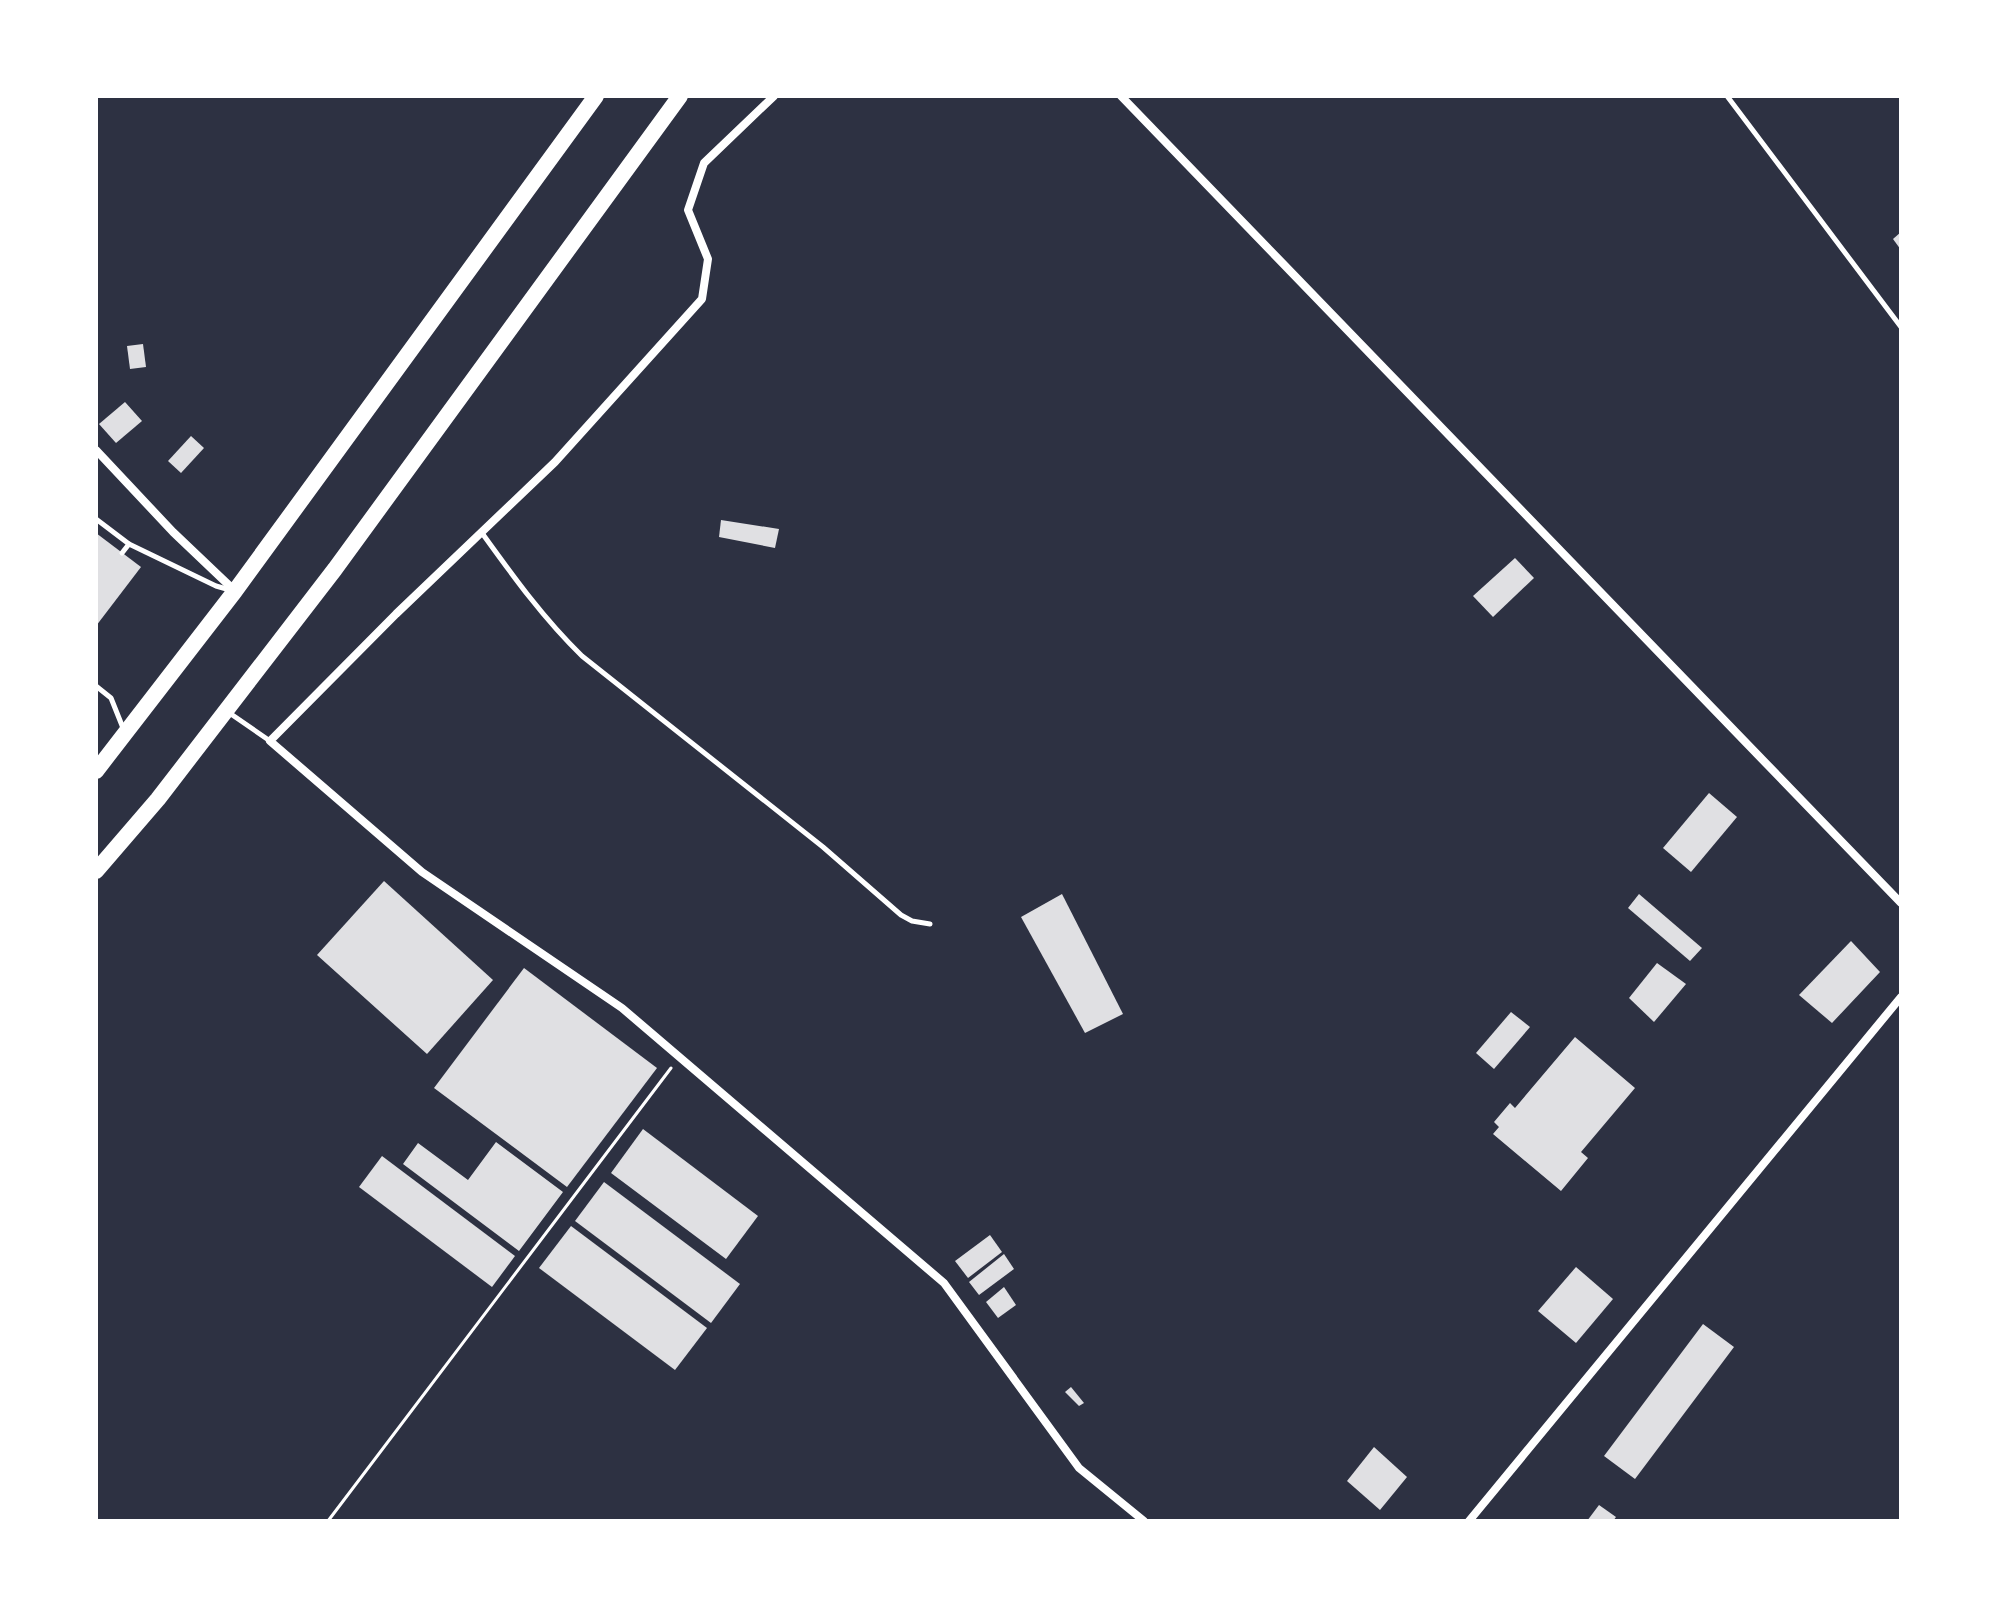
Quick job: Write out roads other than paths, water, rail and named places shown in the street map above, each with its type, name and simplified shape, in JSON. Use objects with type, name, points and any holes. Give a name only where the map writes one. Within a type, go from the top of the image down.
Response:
[{"type":"highway","points":[[96,771],[235,591],[596,96]]},
{"type":"highway","points":[[96,871],[158,799],[335,569],[680,96]]},
{"type":"street","points":[[774,96],[704,163],[688,210],[708,259],[702,299],[555,462],[396,614],[270,741],[422,872],[622,1008],[944,1283],[1079,1468],[1144,1521]]},
{"type":"street","points":[[1121,96],[1901,903]]},
{"type":"street","points":[[96,450],[173,532],[235,591]]},
{"type":"street","points":[[1469,1521],[1901,997]]},
{"type":"lane","points":[[1727,96],[1901,327]]},
{"type":"lane","points":[[96,519],[129,544],[216,586],[235,591]]},
{"type":"lane","points":[[482,532],[545,617],[593,666],[823,847],[901,915],[912,921],[930,924]]},
{"type":"lane","points":[[122,553],[129,544]]},
{"type":"lane","points":[[96,686],[111,698],[125,733]]},
{"type":"lane","points":[[227,711],[270,741]]}]
